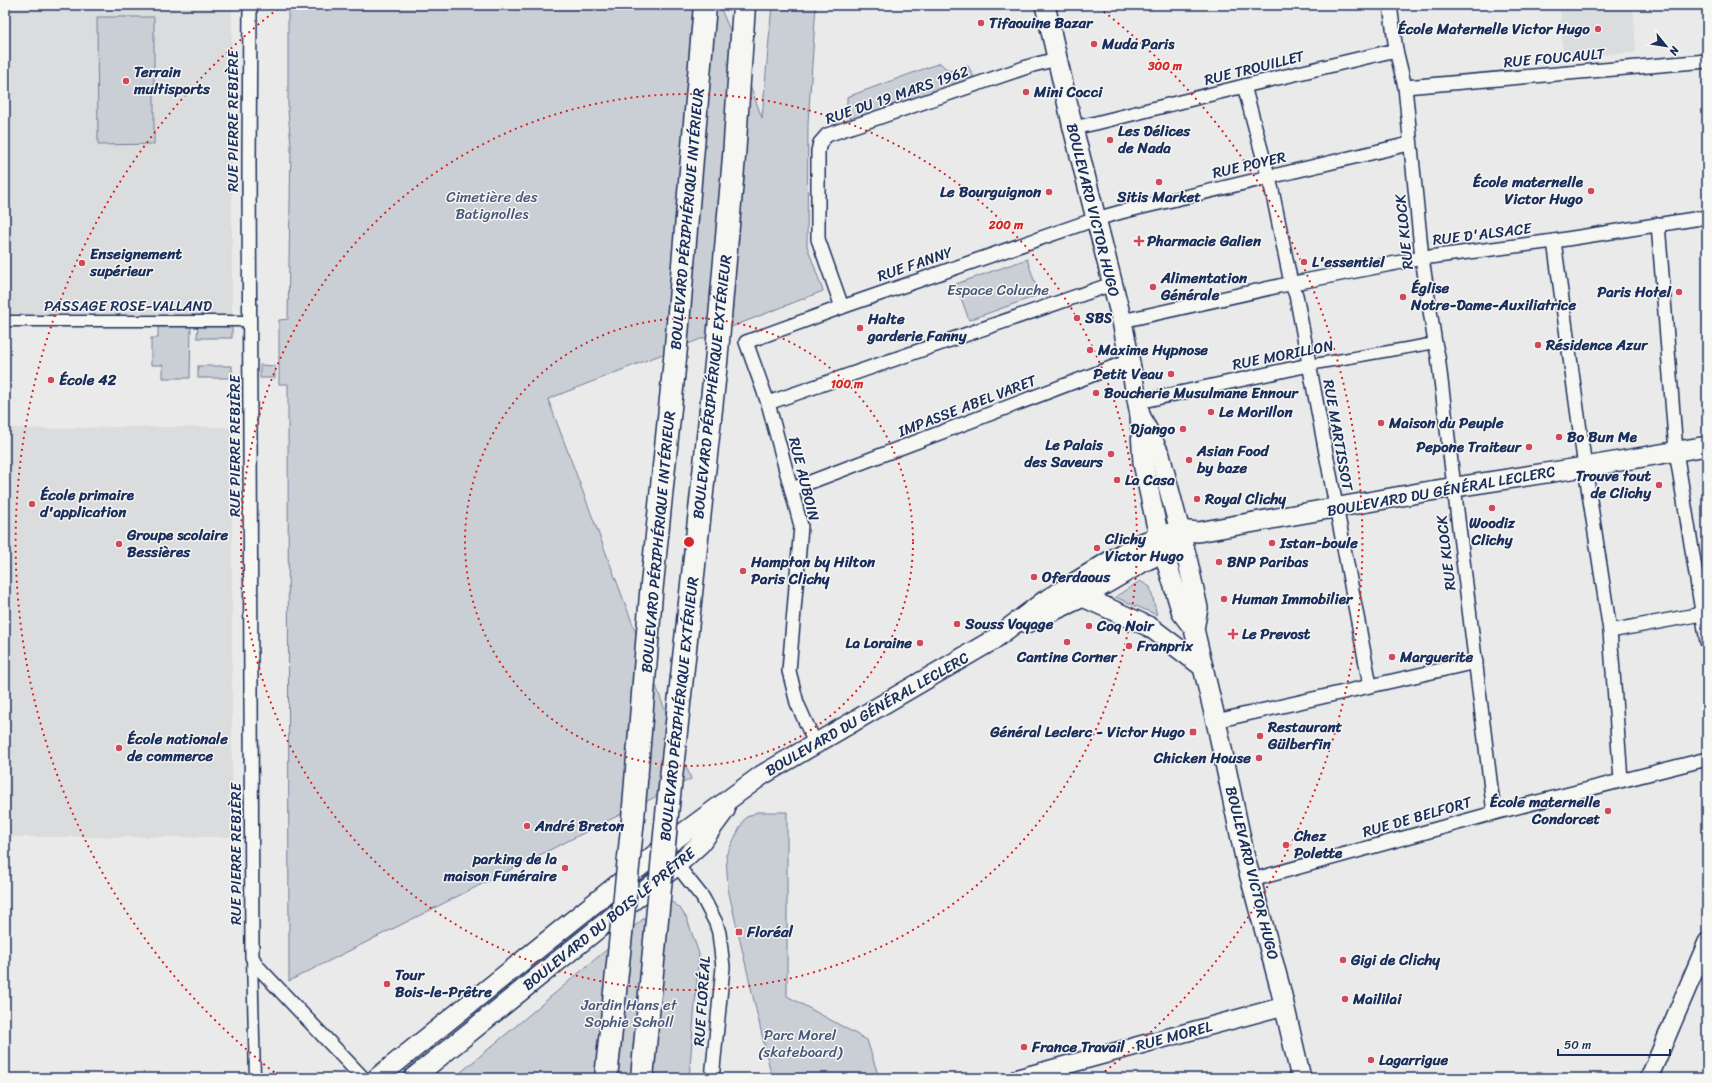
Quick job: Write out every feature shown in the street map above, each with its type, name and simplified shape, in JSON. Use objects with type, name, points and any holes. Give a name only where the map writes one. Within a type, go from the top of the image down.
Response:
[{"type":"highway","name":"BOULEVARD PÉRIPHÉRIQUE INTÉRIEUR","points":[[606,1078],[632,819],[651,594],[675,359],[705,5]]},
{"type":"highway","name":"BOULEVARD PÉRIPHÉRIQUE EXTÉRIEUR","points":[[642,1078],[666,824],[716,363],[734,157],[744,5]]},
{"type":"main road","name":"BOULEVARD VICTOR HUGO","points":[[1045,5],[1056,59],[1122,321],[1139,408],[1143,463],[1161,544],[1182,613],[1194,628]]},
{"type":"main road","name":"BOULEVARD VICTOR HUGO","points":[[1139,408],[1160,455],[1181,537],[1198,608],[1194,628],[1216,721],[1245,858],[1252,880],[1301,1078]]},
{"type":"main road","name":"BOULEVARD DU GÉNÉRAL LECLERC","points":[[736,795],[762,775],[815,743],[1000,636],[1083,597],[1161,544],[1198,532],[1336,509],[1454,487],[1585,467],[1707,446]]},
{"type":"main road","name":"BOULEVARD DU GÉNÉRAL LECLERC","points":[[1000,636],[1043,602],[1136,545],[1161,544]]},
{"type":"main road","points":[[1083,597],[1150,627],[1203,667]]},
{"type":"main road","name":"BOULEVARD DU BOIS LE PRÊTRE","points":[[413,1078],[678,865],[700,844],[736,795]]},
{"type":"main road","name":"BOULEVARD DU BOIS LE PRÊTRE","points":[[377,1078],[663,848],[736,795]]},
{"type":"street","name":"RUE PIERRE REBIÈRE","points":[[250,5],[252,957],[255,1078]]},
{"type":"street","name":"RUE KLOCK","points":[[1390,5],[1396,50],[1404,88],[1422,258],[1438,356],[1494,813]]},
{"type":"street","name":"RUE TROUILLET","points":[[1073,128],[1396,50]]},
{"type":"street","name":"RUE DU 19 MARS 1962","points":[[842,307],[818,239],[818,151],[823,138],[827,135],[1026,67],[1056,59]]},
{"type":"street","name":"RUE FOUCAULT","points":[[1404,88],[1707,60]]},
{"type":"street","name":"RUE MARTISSOT","points":[[1244,86],[1268,177],[1291,283],[1296,295],[1370,686]]},
{"type":"street","name":"RUE POYER","points":[[1096,219],[1409,144]]},
{"type":"street","name":"RUE D'ALSACE","points":[[1122,321],[1291,283],[1422,258],[1554,241],[1707,217]]},
{"type":"street","name":"RUE FANNY","points":[[746,342],[1096,219]]},
{"type":"street","points":[[1658,224],[1676,451],[1705,614],[1707,642]]},
{"type":"street","points":[[1554,241],[1585,467],[1610,631],[1621,780]]},
{"type":"street","points":[[768,403],[1112,284]]},
{"type":"street","name":"PASSAGE ROSE-VALLAND","points":[[5,321],[250,321]]},
{"type":"street","name":"RUE AUBOIN","points":[[746,342],[768,403],[801,526],[789,671],[797,703],[815,743]]},
{"type":"street","name":"RUE MORILLON","points":[[1139,408],[1309,365],[1435,343]]},
{"type":"street","name":"IMPASSE ABEL VARET","points":[[792,489],[1129,362]]},
{"type":"street","points":[[1610,631],[1705,614]]},
{"type":"street","points":[[1216,721],[1476,662]]},
{"type":"street","name":"RUE DE BELFORT","points":[[1252,880],[1494,813],[1707,759]]},
{"type":"street","name":"RUE FLORÉAL","points":[[663,848],[678,865],[702,898],[716,923],[719,933],[723,967],[712,1078]]},
{"type":"street","points":[[1648,1078],[1707,942]]},
{"type":"street","points":[[252,957],[263,972],[363,1078]]},
{"type":"street","name":"RUE MOREL","points":[[1018,1078],[1284,1006]]},
{"type":"shaded area","points":[[8,5],[232,5],[232,314],[7,314]]},
{"type":"shaded area","name":"École Maternelle Victor Hugo","points":[[1560,5],[1633,5],[1636,52],[1563,58]]},
{"type":"shaded area","points":[[112,427],[232,427],[232,837],[6,837],[5,428],[50,429]]},
{"type":"green space","name":"Cimetière des Batignolles","points":[[288,5],[719,5],[730,30],[762,118],[772,5],[816,5],[808,123],[807,246],[823,291],[548,399],[691,779],[289,981],[288,384],[279,384],[279,320],[288,319],[291,145],[288,111]]},
{"type":"green space","name":"Terrain multisports","points":[[97,17],[154,17],[154,144],[98,145]]},
{"type":"green space","points":[[940,63],[949,71],[968,66],[974,77],[855,119],[850,118],[847,115],[847,97]]},
{"type":"green space","name":"Espace Coluche","points":[[1027,259],[1039,295],[969,320],[956,284]]},
{"type":"green space","points":[[191,326],[190,378],[163,378],[163,365],[151,365],[151,338],[158,338],[158,327]]},
{"type":"green space","points":[[198,326],[232,326],[232,338],[197,338]]},
{"type":"green space","points":[[260,365],[275,366],[275,378],[260,378]]},
{"type":"green space","points":[[198,366],[232,366],[232,378],[198,378]]},
{"type":"green space","points":[[1140,581],[1150,587],[1157,615],[1115,597]]},
{"type":"green space","name":"Parc Morel (skateboard)","points":[[757,812],[787,812],[787,996],[867,1040],[879,1078],[772,1078],[728,889],[726,855],[745,818]]},
{"type":"green space","name":"Jardin Hans et Sophie Scholl","points":[[672,902],[680,908],[687,919],[699,954],[689,1078],[454,1078],[661,904]]},
{"type":"place","name":"Tifaouine Bazar","points":[[981,23]]},
{"type":"place","name":"École Maternelle Victor Hugo","points":[[1598,29]]},
{"type":"place","name":"Muda Paris","points":[[1094,44]]},
{"type":"place","name":"Terrain multisports","points":[[126,81]]},
{"type":"place","name":"Mini Cocci","points":[[1026,92]]},
{"type":"place","name":"Les Délices de Nada","points":[[1110,140]]},
{"type":"place","name":"Sitis Market","points":[[1159,182]]},
{"type":"place","name":"École maternelle Victor Hugo","points":[[1591,191]]},
{"type":"place","name":"Le Bourguignon","points":[[1049,192]]},
{"type":"place","name":"Pharmacie Galien","points":[[1139,241]]},
{"type":"place","name":"L'essentiel","points":[[1304,262]]},
{"type":"place","name":"Enseignement supérieur","points":[[82,263]]},
{"type":"place","name":"Alimentation Générale","points":[[1153,287]]},
{"type":"place","name":"Paris Hotel","points":[[1679,292]]},
{"type":"place","name":"Église Notre-Dame-Auxiliatrice","points":[[1403,297]]},
{"type":"place","name":"SBS","points":[[1077,318]]},
{"type":"place","name":"Halte garderie Fanny","points":[[860,328]]},
{"type":"place","name":"Résidence Azur","points":[[1538,345]]},
{"type":"place","name":"Maxime Hypnose","points":[[1090,350]]},
{"type":"place","name":"Petit Veau","points":[[1171,374]]},
{"type":"place","name":"École 42","points":[[51,380]]},
{"type":"place","name":"Boucherie Musulmane Ennour","points":[[1096,393]]},
{"type":"place","name":"Le Morillon","points":[[1211,412]]},
{"type":"place","name":"Maison du Peuple","points":[[1381,423]]},
{"type":"place","name":"Django","points":[[1183,429]]},
{"type":"place","name":"Bo Bun Me","points":[[1559,437]]},
{"type":"place","name":"Pepone Traiteur","points":[[1529,447]]},
{"type":"place","name":"Le Palais des Saveurs","points":[[1111,454]]},
{"type":"place","name":"Asian Food by baze","points":[[1189,460]]},
{"type":"place","name":"La Casa","points":[[1117,480]]},
{"type":"place","name":"Trouve tout de Clichy","points":[[1659,485]]},
{"type":"place","name":"Royal Clichy","points":[[1197,499]]},
{"type":"place","name":"École primaire d'application","points":[[32,504]]},
{"type":"place","name":"Woodiz Clichy","points":[[1492,508]]},
{"type":"place","name":"Istan-boule","points":[[1272,543]]},
{"type":"place","name":"Groupe scolaire Bessières","points":[[119,544]]},
{"type":"place","name":"Clichy Victor Hugo","points":[[1097,548]]},
{"type":"place","name":"BNP Paribas","points":[[1219,562]]},
{"type":"place","name":"Hampton by Hilton Paris Clichy","points":[[743,571]]},
{"type":"place","name":"Oferdaous","points":[[1034,577]]},
{"type":"place","name":"Human Immobilier","points":[[1224,599]]},
{"type":"place","name":"Souss Voyage","points":[[957,624]]},
{"type":"place","name":"Coq Noir","points":[[1089,626]]},
{"type":"place","name":"Le Prevost","points":[[1233,634]]},
{"type":"place","name":"Cantine Corner","points":[[1067,642]]},
{"type":"place","name":"La Loraine","points":[[920,643]]},
{"type":"place","name":"Franprix","points":[[1129,646]]},
{"type":"place","name":"Marguerite","points":[[1392,657]]},
{"type":"place","name":"Général Leclerc - Victor Hugo","points":[[1193,732]]},
{"type":"place","name":"Restaurant Gülberfin","points":[[1260,736]]},
{"type":"place","name":"École nationale de commerce","points":[[119,748]]},
{"type":"place","name":"Chicken House","points":[[1259,758]]},
{"type":"place","name":"École maternelle Condorcet","points":[[1608,811]]},
{"type":"place","name":"André Breton","points":[[527,826]]},
{"type":"place","name":"Chez Polette","points":[[1286,845]]},
{"type":"place","name":"parking de la maison Funéraire","points":[[565,868]]},
{"type":"place","name":"Floréal","points":[[739,932]]},
{"type":"place","name":"Gigi de Clichy","points":[[1343,960]]},
{"type":"place","name":"Tour Bois-le-Prêtre","points":[[387,984]]},
{"type":"place","name":"Maililai","points":[[1345,999]]},
{"type":"place","name":"France Travail","points":[[1024,1047]]},
{"type":"place","name":"Lagarrigue","points":[[1371,1060]]}]
